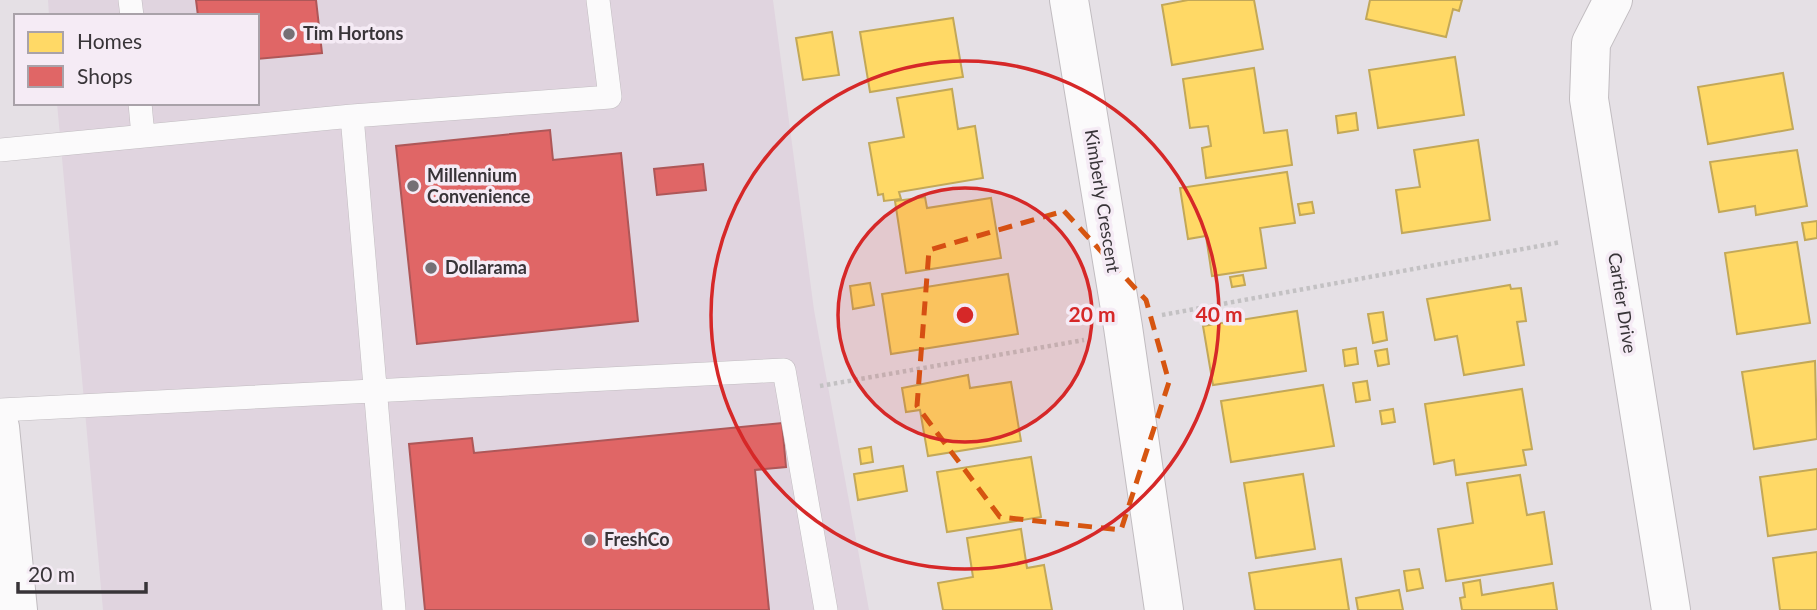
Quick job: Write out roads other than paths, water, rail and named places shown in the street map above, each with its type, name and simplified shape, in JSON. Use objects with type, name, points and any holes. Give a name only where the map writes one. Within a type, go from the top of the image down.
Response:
[{"type":"street","name":"Kimberly Crescent","points":[[1069,0],[1164,610]]},
{"type":"street","name":"Cartier Drive","points":[[1613,0],[1591,43],[1588,99],[1671,610]]},
{"type":"street","points":[[0,427],[18,610]]},
{"type":"lane","points":[[0,150],[352,116],[611,97],[597,0]]},
{"type":"lane","points":[[140,105],[143,136]]},
{"type":"lane","points":[[352,116],[394,610]]},
{"type":"lane","points":[[0,410],[784,370],[826,610]]},
{"type":"place","name":"Tim Hortons","points":[[289,34]]},
{"type":"place","name":"Millennium Convenience","points":[[413,186]]},
{"type":"place","name":"Dollarama","points":[[431,268]]},
{"type":"place","name":"FreshCo","points":[[590,540]]}]
